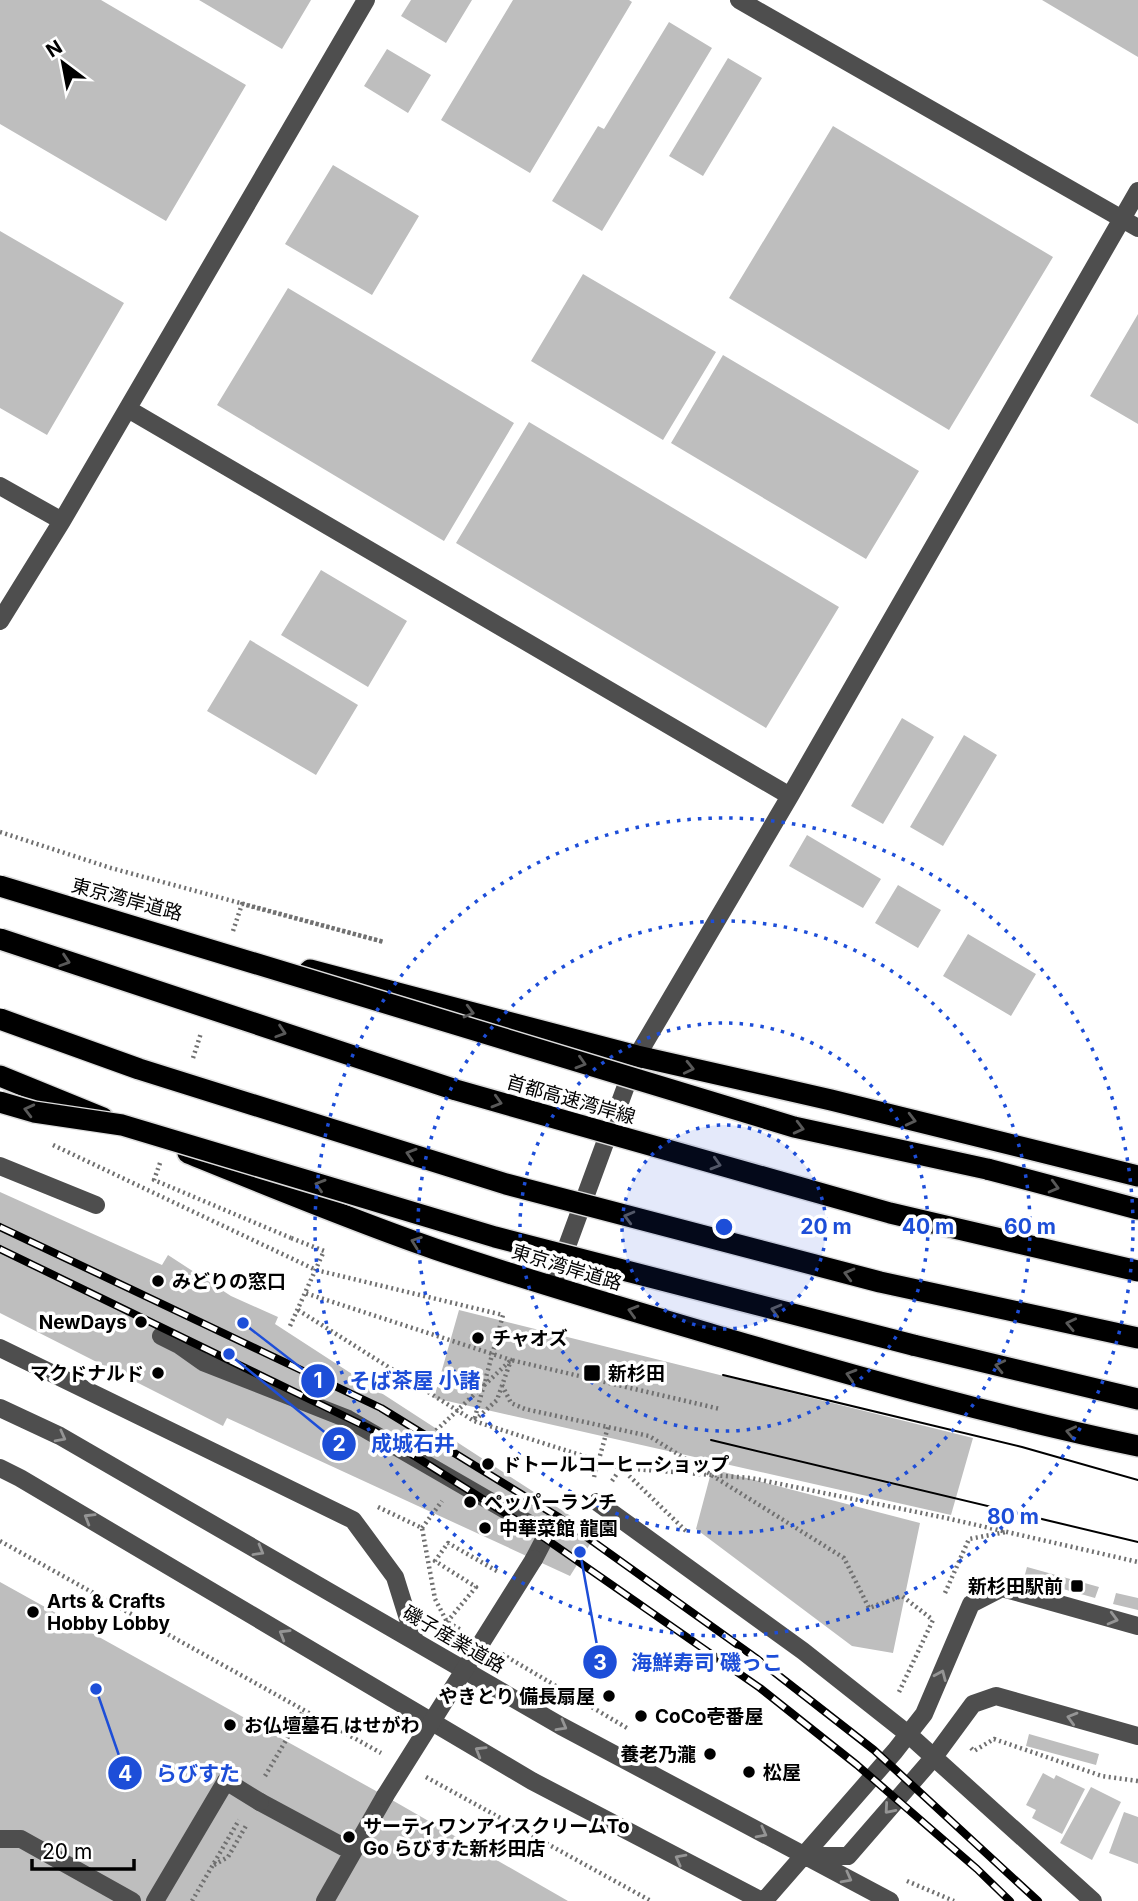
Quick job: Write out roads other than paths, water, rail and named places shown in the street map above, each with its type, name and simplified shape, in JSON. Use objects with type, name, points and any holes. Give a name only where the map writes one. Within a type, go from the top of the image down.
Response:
[{"type":"highway","name":"東京湾岸道路","points":[[0,887],[637,1056],[831,1100],[1138,1176]]},
{"type":"highway","points":[[0,887],[794,1127],[988,1169],[1138,1209]]},
{"type":"highway","name":"首都高速湾岸線","points":[[0,939],[456,1090],[890,1213],[1138,1271]]},
{"type":"highway","points":[[0,1019],[139,1069],[506,1184],[880,1282],[1138,1338]]},
{"type":"highway","name":"東京湾岸道路","points":[[0,1077],[298,1198],[433,1248],[552,1287],[877,1383],[1138,1446]]},
{"type":"highway","points":[[0,1077],[115,1124],[495,1237],[913,1345],[1138,1399]]},
{"type":"highway","points":[[0,1102],[34,1112],[115,1124]]},
{"type":"street","points":[[0,621],[62,522],[366,0]]},
{"type":"street","points":[[739,0],[1130,223]]},
{"type":"street","points":[[552,1287],[637,1056],[1130,223],[1138,191]]},
{"type":"street","points":[[128,409],[790,796]]},
{"type":"street","points":[[0,485],[62,522]]},
{"type":"street","points":[[0,1166],[96,1205]]},
{"type":"street","points":[[161,1336],[203,1362],[348,1419],[547,1534],[519,1584],[385,1796],[325,1901]]},
{"type":"street","points":[[0,1348],[353,1520],[395,1577],[415,1641]]},
{"type":"street","name":"磯子産業道路","points":[[0,1408],[60,1436],[561,1726],[890,1901]]},
{"type":"street","points":[[0,1468],[532,1782],[763,1901],[805,1856],[924,1714],[971,1604],[1003,1588],[1138,1626]]},
{"type":"street","points":[[597,1502],[803,1651],[908,1734],[1093,1901]]},
{"type":"street","points":[[805,1856],[848,1856],[934,1757],[973,1704],[996,1696],[1138,1736]]},
{"type":"street","points":[[155,1901],[226,1781],[353,1852]]},
{"type":"street","points":[[0,1839],[21,1839],[132,1901]]},
{"type":"tram line","points":[[723,1375],[1022,1447],[1138,1480]]},
{"type":"tram line","points":[[711,1440],[1138,1542]]},
{"type":"railway","points":[[0,1227],[381,1408],[560,1518],[756,1658],[874,1750],[1038,1901]]},
{"type":"railway","points":[[0,1249],[375,1431],[543,1537],[760,1688],[857,1765],[1010,1901]]},
{"type":"place","name":"みどりの窓口","points":[[158,1281]]},
{"type":"place","name":"NewDays","points":[[141,1322]]},
{"type":"place","name":"そば茶屋 小諸","points":[[243,1323]]},
{"type":"place","name":"チャオズ","points":[[478,1338]]},
{"type":"place","name":"成城石井","points":[[229,1354]]},
{"type":"place","name":"マクドナルド","points":[[158,1373]]},
{"type":"place","name":"新杉田","points":[[592,1373]]},
{"type":"place","name":"ドトールコーヒーショップ","points":[[488,1464]]},
{"type":"place","name":"ペッパーランチ","points":[[470,1502]]},
{"type":"place","name":"中華菜館 龍園","points":[[485,1528]]},
{"type":"place","name":"海鮮寿司 磯っこ","points":[[580,1552]]},
{"type":"place","name":"新杉田駅前","points":[[1077,1586]]},
{"type":"place","name":"Arts & Crafts Hobby Lobby","points":[[33,1612]]},
{"type":"place","name":"らびすた","points":[[96,1689]]},
{"type":"place","name":"やきとり 備長扇屋","points":[[609,1696]]},
{"type":"place","name":"CoCo壱番屋","points":[[641,1716]]},
{"type":"place","name":"お仏壇墓石 はせがわ","points":[[230,1725]]},
{"type":"place","name":"養老乃瀧","points":[[710,1754]]},
{"type":"place","name":"松屋","points":[[749,1772]]},
{"type":"place","name":"サーティワンアイスクリームTo Go らびすた新杉田店","points":[[349,1837]]}]
